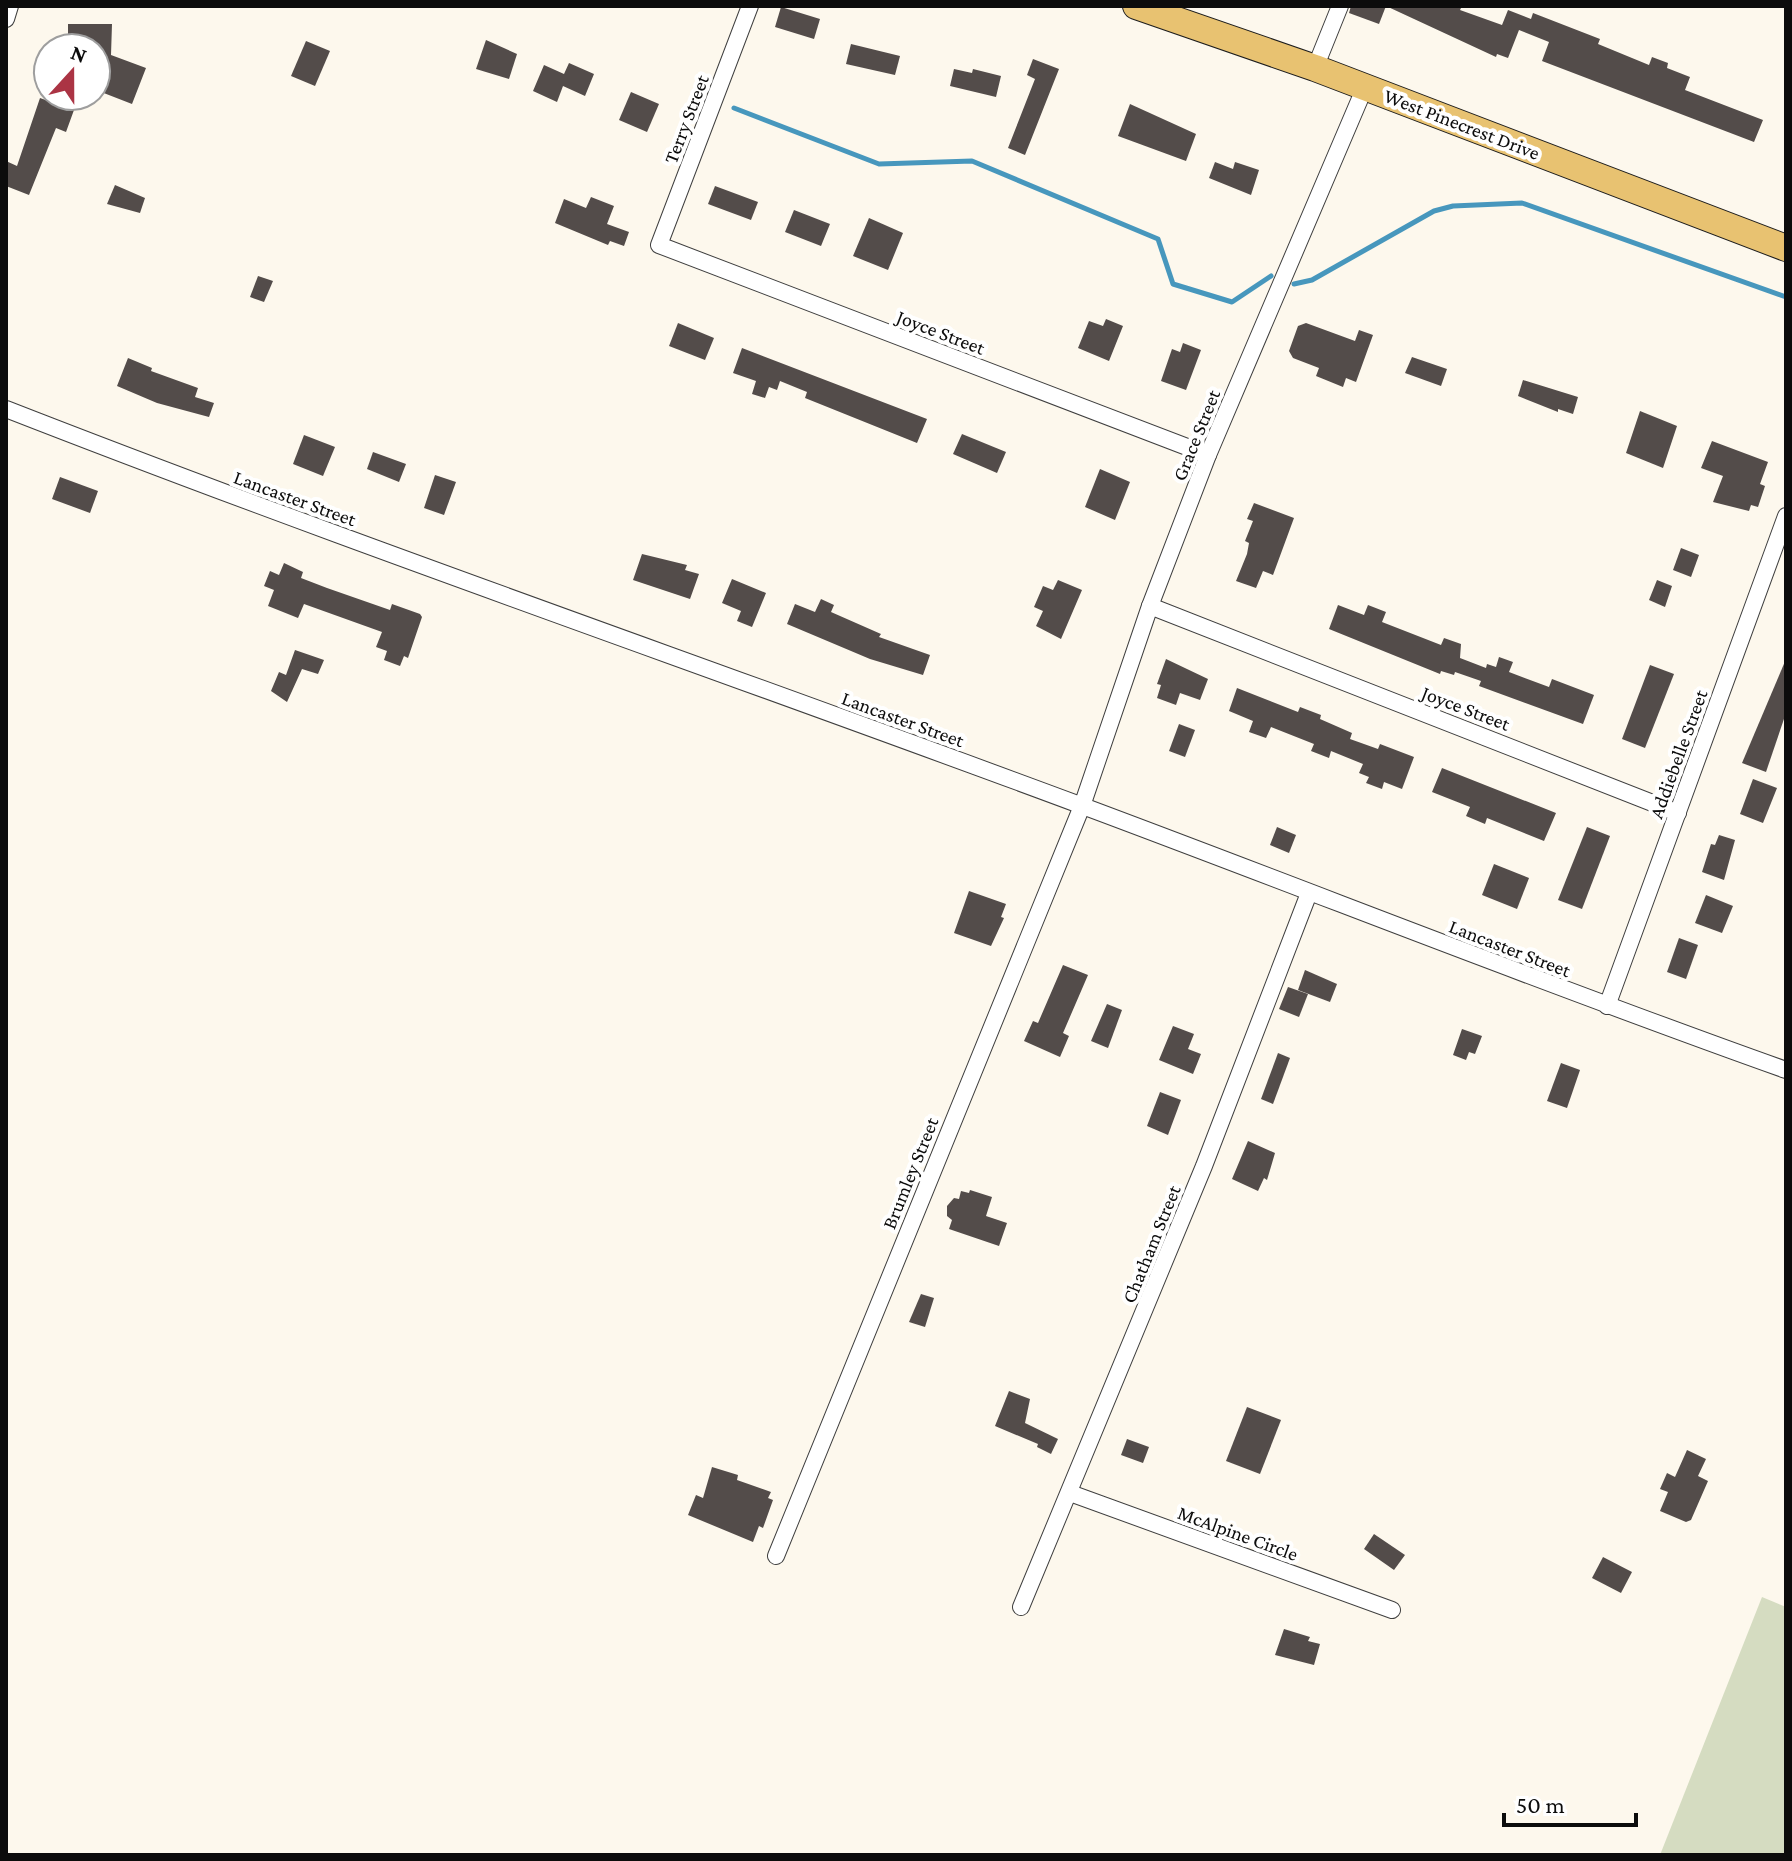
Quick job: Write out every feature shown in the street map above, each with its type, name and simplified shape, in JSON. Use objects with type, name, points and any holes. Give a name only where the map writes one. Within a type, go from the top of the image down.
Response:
[{"type":"main road","name":"West Pinecrest Drive","points":[[1136,6],[1315,68],[1786,248]]},
{"type":"street","points":[[6,19],[10,6]]},
{"type":"street","name":"Terry Street","points":[[659,245],[750,6]]},
{"type":"street","points":[[1315,68],[1340,6]]},
{"type":"street","name":"Grace Street","points":[[1082,806],[1150,606],[1208,455],[1365,87]]},
{"type":"street","name":"Joyce Street","points":[[659,245],[1208,455]]},
{"type":"street","name":"Lancaster Street","points":[[6,409],[295,520],[1082,806],[1607,1006],[1786,1070]]},
{"type":"street","name":"Addiebelle Street","points":[[1607,1006],[1786,516]]},
{"type":"street","name":"Joyce Street","points":[[1150,606],[1678,813]]},
{"type":"street","name":"Brumley Street","points":[[776,1556],[1082,806]]},
{"type":"street","name":"Chatham Street","points":[[1021,1607],[1204,1166],[1309,893]]},
{"type":"street","name":"McAlpine Circle","points":[[1070,1493],[1392,1610]]},
{"type":"green space","points":[[1762,1597],[1786,1607],[1786,1855],[1660,1855]]},
{"type":"building","points":[[1351,6],[1386,6],[1379,24],[1349,13]]},
{"type":"building","points":[[1386,6],[1462,6],[1460,10],[1502,25],[1508,10],[1531,19],[1533,13],[1600,39],[1598,44],[1649,65],[1652,57],[1668,63],[1667,68],[1690,77],[1685,90],[1763,120],[1754,142],[1542,61],[1549,42],[1519,30],[1508,58],[1497,54],[1496,57]]},
{"type":"building","points":[[781,7],[820,19],[814,39],[775,27]]},
{"type":"building","points":[[68,24],[112,24],[112,32],[68,32]]},
{"type":"building","points":[[486,40],[517,54],[509,79],[476,69]]},
{"type":"building","points":[[306,41],[330,51],[315,86],[291,76]]},
{"type":"building","points":[[851,44],[900,56],[895,75],[846,64]]},
{"type":"building","points":[[112,55],[146,68],[132,104],[112,96]]},
{"type":"building","points":[[1033,59],[1059,69],[1025,155],[1008,148],[1035,79],[1027,75]]},
{"type":"building","points":[[569,63],[594,74],[585,96],[563,86],[557,102],[533,91],[544,65],[564,74]]},
{"type":"building","points":[[954,69],[972,73],[973,69],[1001,76],[996,97],[950,86]]},
{"type":"building","points":[[631,92],[659,104],[647,132],[619,120]]},
{"type":"building","points":[[1130,104],[1196,134],[1186,161],[1118,136]]},
{"type":"building","points":[[35,112],[73,112],[66,132],[56,128],[29,195],[6,186],[6,161],[17,166]]},
{"type":"building","points":[[1215,162],[1233,169],[1235,162],[1259,170],[1251,195],[1209,178]]},
{"type":"building","points":[[115,185],[145,198],[140,213],[107,204]]},
{"type":"building","points":[[715,186],[758,202],[751,220],[708,204]]},
{"type":"building","points":[[591,197],[614,206],[607,224],[629,232],[624,246],[610,241],[608,245],[555,223],[564,199],[586,208]]},
{"type":"building","points":[[794,210],[830,224],[821,246],[785,232]]},
{"type":"building","points":[[869,218],[903,233],[888,270],[853,256]]},
{"type":"building","points":[[258,276],[273,281],[264,302],[250,297]]},
{"type":"building","points":[[1106,319],[1123,326],[1109,361],[1078,348],[1089,321],[1103,326]]},
{"type":"building","points":[[678,323],[714,338],[705,360],[669,346]]},
{"type":"building","points":[[1306,323],[1355,341],[1359,330],[1373,335],[1356,382],[1346,378],[1343,387],[1316,376],[1319,368],[1293,358],[1289,351],[1298,326]]},
{"type":"building","points":[[1183,343],[1201,350],[1186,390],[1161,381],[1172,349],[1180,352]]},
{"type":"building","points":[[742,348],[927,419],[917,443],[805,398],[807,392],[780,381],[777,390],[769,387],[765,398],[752,394],[756,381],[733,373]]},
{"type":"building","points":[[1412,357],[1447,369],[1441,386],[1405,373]]},
{"type":"building","points":[[128,358],[152,368],[151,371],[198,388],[195,397],[214,403],[209,417],[157,403],[117,386]]},
{"type":"building","points":[[1523,380],[1578,397],[1573,414],[1558,409],[1558,412],[1518,396]]},
{"type":"building","points":[[1640,411],[1677,426],[1663,468],[1626,453]]},
{"type":"building","points":[[962,434],[1006,452],[997,473],[953,454]]},
{"type":"building","points":[[304,435],[335,447],[323,476],[293,464]]},
{"type":"building","points":[[1712,441],[1768,462],[1760,484],[1765,486],[1758,507],[1751,505],[1749,511],[1713,502],[1723,476],[1701,468]]},
{"type":"building","points":[[373,452],[406,464],[399,482],[367,469]]},
{"type":"building","points":[[1100,469],[1130,482],[1115,520],[1085,507]]},
{"type":"building","points":[[435,475],[456,482],[444,515],[424,508]]},
{"type":"building","points":[[60,477],[98,491],[90,513],[52,499]]},
{"type":"building","points":[[1254,503],[1294,518],[1273,575],[1263,571],[1256,588],[1236,581],[1247,554],[1249,543],[1245,541],[1253,521],[1247,519]]},
{"type":"building","points":[[1681,548],[1699,555],[1691,577],[1673,570]]},
{"type":"building","points":[[642,554],[687,565],[685,570],[699,574],[690,599],[633,580]]},
{"type":"building","points":[[284,563],[303,572],[301,578],[327,588],[390,610],[392,604],[420,614],[422,617],[408,658],[404,656],[400,666],[384,660],[387,651],[376,647],[382,632],[304,604],[298,618],[268,606],[274,590],[264,586],[270,571],[279,575]]},
{"type":"building","points":[[732,579],[766,593],[752,627],[737,621],[741,611],[722,603]]},
{"type":"building","points":[[1058,580],[1082,590],[1061,639],[1036,626],[1043,611],[1034,607],[1043,586],[1053,590]]},
{"type":"building","points":[[1657,580],[1672,586],[1665,607],[1649,600]]},
{"type":"building","points":[[821,599],[834,605],[831,612],[881,634],[879,637],[930,655],[923,675],[870,659],[787,624],[795,604],[815,612]]},
{"type":"building","points":[[1338,605],[1364,615],[1368,605],[1386,612],[1382,622],[1441,645],[1444,638],[1461,644],[1460,658],[1486,668],[1487,664],[1496,667],[1499,657],[1513,662],[1509,672],[1549,687],[1552,679],[1594,695],[1583,724],[1479,686],[1481,681],[1455,672],[1454,675],[1441,671],[1440,674],[1329,629]]},
{"type":"building","points":[[295,650],[324,660],[318,674],[302,669],[287,702],[271,691],[279,672],[286,675]]},
{"type":"building","points":[[1166,659],[1208,679],[1200,700],[1180,693],[1176,705],[1157,698],[1161,685],[1157,684]]},
{"type":"building","points":[[1786,659],[1786,713],[1766,772],[1742,763]]},
{"type":"building","points":[[1650,665],[1674,674],[1645,748],[1622,739]]},
{"type":"building","points":[[1237,688],[1298,712],[1300,707],[1321,715],[1320,719],[1352,733],[1350,739],[1378,749],[1380,744],[1414,757],[1402,789],[1384,782],[1382,789],[1366,783],[1369,777],[1359,773],[1363,764],[1331,751],[1329,758],[1311,751],[1314,744],[1271,727],[1266,738],[1249,732],[1253,721],[1229,711]]},
{"type":"building","points":[[1179,724],[1195,730],[1185,757],[1169,751]]},
{"type":"building","points":[[1442,768],[1556,813],[1544,841],[1487,818],[1485,824],[1466,816],[1470,807],[1432,792]]},
{"type":"building","points":[[1753,779],[1777,788],[1763,823],[1740,814]]},
{"type":"building","points":[[1277,827],[1296,835],[1289,853],[1270,845]]},
{"type":"building","points":[[1587,827],[1610,836],[1582,909],[1558,900]]},
{"type":"building","points":[[1719,835],[1735,840],[1724,880],[1702,872],[1711,844],[1715,845]]},
{"type":"building","points":[[1494,864],[1529,878],[1517,909],[1482,895]]},
{"type":"building","points":[[969,891],[1006,904],[1001,917],[1004,918],[991,946],[954,933]]},
{"type":"building","points":[[1706,895],[1733,906],[1722,933],[1695,923]]},
{"type":"building","points":[[1679,938],[1698,945],[1686,979],[1667,972]]},
{"type":"building","points":[[1063,965],[1088,975],[1063,1033],[1069,1036],[1060,1057],[1024,1041],[1033,1021],[1038,1023]]},
{"type":"building","points":[[1305,970],[1337,984],[1330,1002],[1298,990]]},
{"type":"building","points":[[1288,987],[1308,994],[1299,1017],[1279,1009]]},
{"type":"building","points":[[1107,1004],[1122,1010],[1108,1048],[1091,1041]]},
{"type":"building","points":[[1173,1026],[1194,1034],[1188,1049],[1201,1054],[1193,1074],[1159,1060]]},
{"type":"building","points":[[1462,1029],[1482,1036],[1475,1054],[1469,1052],[1466,1060],[1453,1055]]},
{"type":"building","points":[[1278,1053],[1290,1058],[1273,1104],[1261,1099]]},
{"type":"building","points":[[1561,1063],[1580,1070],[1567,1108],[1547,1101]]},
{"type":"building","points":[[1160,1092],[1181,1100],[1168,1135],[1147,1126]]},
{"type":"building","points":[[1248,1141],[1275,1153],[1267,1180],[1264,1178],[1258,1191],[1232,1179]]},
{"type":"building","points":[[970,1190],[992,1197],[986,1216],[1007,1223],[999,1246],[949,1229],[952,1220],[947,1216],[947,1206],[954,1198],[959,1199],[961,1191],[969,1193]]},
{"type":"building","points":[[921,1294],[934,1298],[925,1327],[909,1322]]},
{"type":"building","points":[[1009,1391],[1030,1399],[1025,1423],[1058,1439],[1051,1454],[1037,1447],[1038,1444],[995,1426]]},
{"type":"building","points":[[1247,1407],[1281,1420],[1260,1474],[1226,1461]]},
{"type":"building","points":[[1127,1439],[1149,1447],[1143,1463],[1121,1455]]},
{"type":"building","points":[[1687,1450],[1706,1459],[1698,1476],[1708,1481],[1691,1520],[1686,1522],[1660,1511],[1668,1492],[1660,1489],[1667,1473],[1675,1477]]},
{"type":"building","points":[[712,1467],[738,1475],[737,1480],[771,1492],[768,1498],[773,1500],[763,1528],[759,1526],[753,1542],[688,1515],[696,1495],[703,1498]]},
{"type":"building","points":[[1374,1534],[1405,1555],[1394,1570],[1364,1549]]},
{"type":"building","points":[[1603,1557],[1632,1572],[1621,1593],[1592,1578]]},
{"type":"building","points":[[1284,1629],[1310,1637],[1308,1641],[1320,1644],[1314,1665],[1275,1655]]},
{"type":"waterway","points":[[734,108],[879,164],[972,161],[1158,239],[1173,284],[1232,302],[1271,276]]},
{"type":"waterway","points":[[1294,284],[1312,280],[1434,211],[1453,206],[1522,203],[1786,297]]}]
